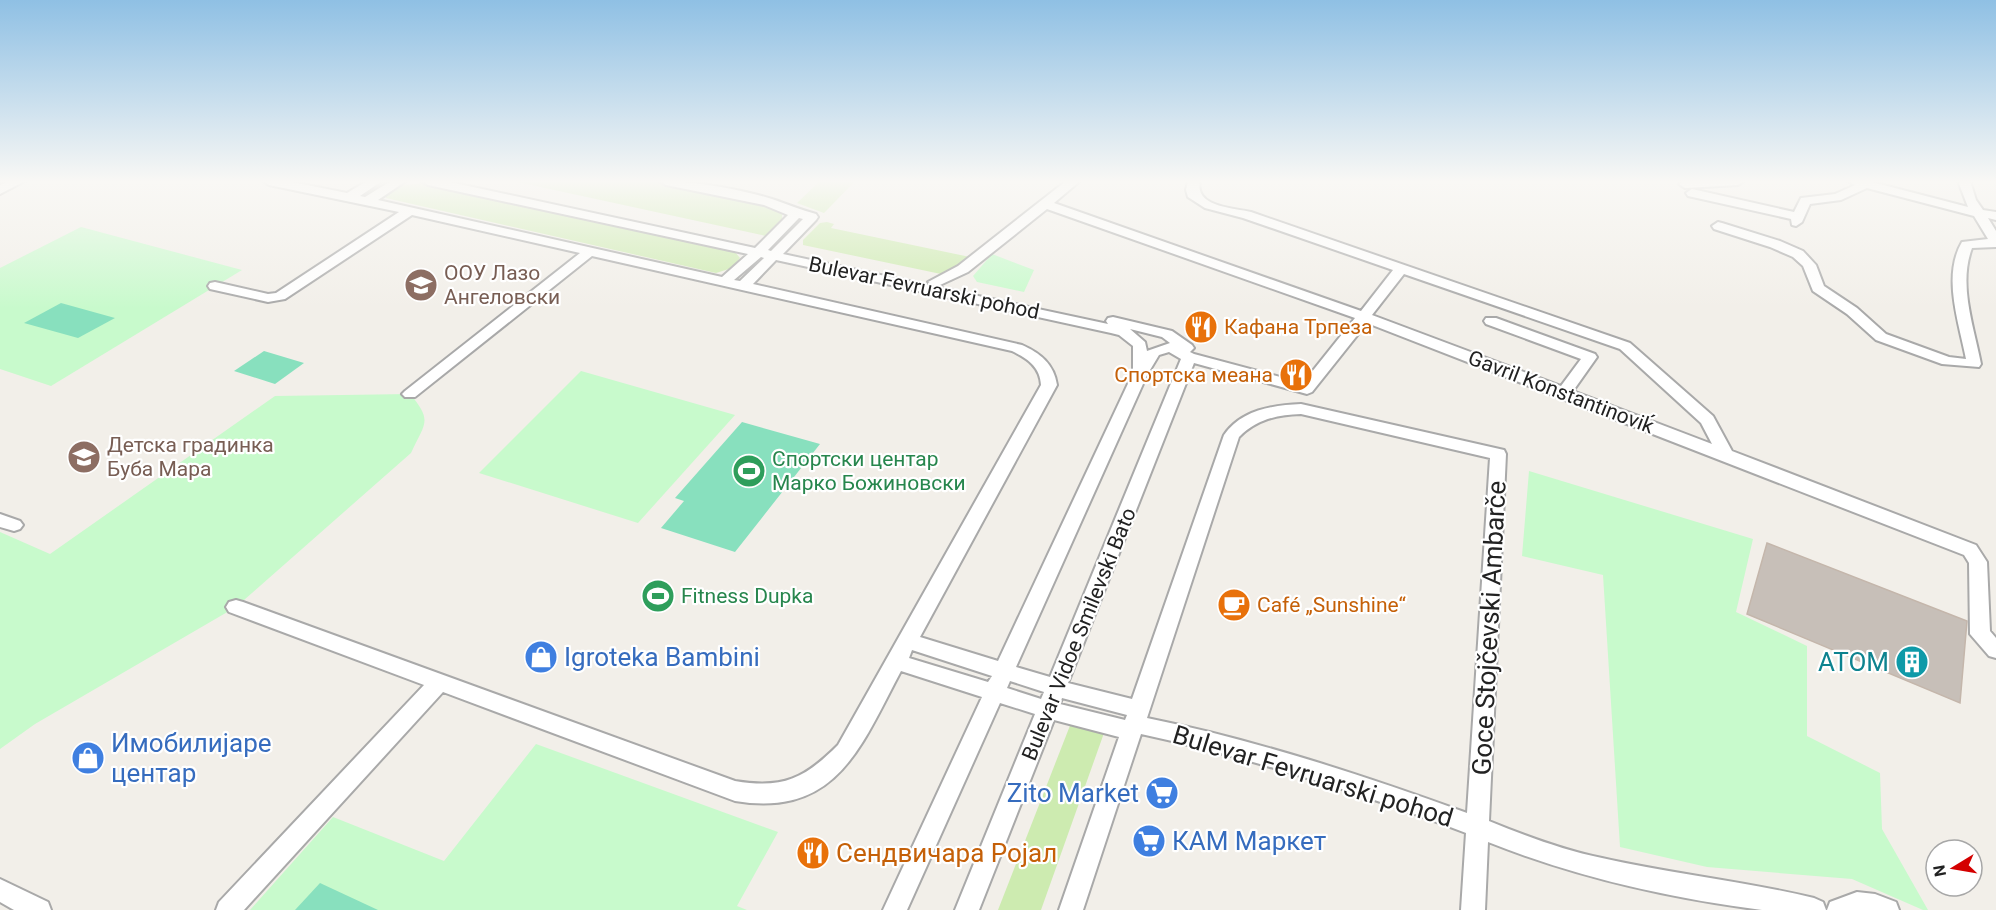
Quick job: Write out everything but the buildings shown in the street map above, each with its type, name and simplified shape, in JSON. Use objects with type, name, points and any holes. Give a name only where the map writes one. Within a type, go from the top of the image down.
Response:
[{"type":"street","points":[[215,286],[268,298],[280,296],[390,223]]},
{"type":"street","points":[[236,607],[735,791],[752,795],[775,795],[796,791],[814,782],[835,765],[846,752],[1049,385],[1047,372],[1033,356],[1017,348],[464,223]]},
{"type":"street","name":"Bulevar Fevruarski pohod","points":[[635,223],[935,282],[1151,329],[1179,341],[1187,348],[1190,357]]},
{"type":"street","name":"Bulevar Fevruarski pohod","points":[[647,223],[1124,332],[1140,345],[1139,375]]},
{"type":"street","points":[[742,287],[789,223]]},
{"type":"street","points":[[724,282],[805,223]]},
{"type":"street","points":[[935,282],[963,269],[1020,223]]},
{"type":"street","name":"Gavril Konstantinoviḱ","points":[[1100,223],[1362,316],[1958,544],[1970,550],[1978,562],[1980,634],[1996,650]]},
{"type":"street","points":[[1272,223],[1631,350],[1707,420],[1725,453]]},
{"type":"street","points":[[1718,226],[1775,244],[1797,254],[1809,265],[1818,288],[1852,310],[1881,337],[1947,361],[1974,364],[1961,293],[1962,253],[1966,245],[1996,242],[1984,223]]},
{"type":"street","points":[[410,394],[589,252]]},
{"type":"street","points":[[1071,910],[1232,435],[1241,424],[1258,415],[1304,399],[1362,316],[1402,268]]},
{"type":"street","points":[[963,269],[968,290]]},
{"type":"street","points":[[1491,321],[1590,357],[1564,393]]},
{"type":"street","points":[[896,910],[1139,375],[1154,352],[1170,347],[1190,357],[1304,399]]},
{"type":"street","name":"Bulevar Vidoe Smilevski Bato","points":[[967,910],[1190,357]]},
{"type":"street","name":"Goce Stojčevski Ambarče","points":[[1304,399],[1498,454],[1473,910]]},
{"type":"street","points":[[908,641],[1057,688],[1135,722]]},
{"type":"street","points":[[897,662],[1049,710],[1135,722]]},
{"type":"street","points":[[228,910],[439,682]]},
{"type":"street","name":"Bulevar Fevruarski pohod","points":[[1135,722],[1188,734],[1292,764],[1572,862],[1685,886],[1779,900],[1814,910]]},
{"type":"street","points":[[0,890],[39,910]]},
{"type":"street","points":[[1839,910],[1848,904],[1864,903],[1887,910]]},
{"type":"green space","points":[[498,223],[606,223],[735,252],[740,258],[732,268],[716,273]]},
{"type":"green space","points":[[708,223],[782,223],[773,234],[766,236]]},
{"type":"green space","points":[[820,223],[832,223],[834,224],[831,228],[970,257],[951,271],[941,274],[803,245],[803,240]]},
{"type":"green space","points":[[81,227],[242,270],[51,386],[0,369],[0,268]]},
{"type":"green space","points":[[992,254],[1034,270],[1024,292],[977,282],[973,276]]},
{"type":"green space","points":[[61,303],[115,318],[78,338],[24,323]]},
{"type":"green space","points":[[264,351],[304,363],[275,384],[234,371]]},
{"type":"green space","points":[[581,371],[735,415],[638,523],[479,473]]},
{"type":"green space","points":[[410,394],[422,410],[424,417],[423,428],[411,453],[236,607],[35,724],[0,749],[0,532],[50,554],[275,396]]},
{"type":"green space","name":"Спортски центар Марко Божиновски","points":[[742,422],[820,444],[735,552],[661,528],[684,501],[675,498]]},
{"type":"green space","points":[[1529,471],[1753,539],[1736,612],[1807,646],[1807,736],[1880,773],[1882,829],[1928,910],[1923,910],[1852,879],[1707,867],[1620,847],[1603,575],[1522,556]]},
{"type":"green space","points":[[1071,723],[1104,733],[1041,910],[998,910]]},
{"type":"green space","points":[[536,744],[778,832],[737,906],[747,910],[250,910],[333,817],[444,861]]},
{"type":"green space","points":[[320,883],[378,910],[295,910]]},
{"type":"place","name":"ООУ Лазо Ангеловски","points":[[421,285]]},
{"type":"place","name":"Кафана Трпеза","points":[[1201,327]]},
{"type":"place","name":"Спортска меана","points":[[1296,375]]},
{"type":"place","name":"Детска градинка Буба Мара","points":[[84,457]]},
{"type":"place","name":"Спортски центар Марко Божиновски","points":[[749,471]]},
{"type":"place","name":"Fitness Dupka","points":[[658,596]]},
{"type":"place","name":"Café „Sunshine“","points":[[1234,605]]},
{"type":"place","name":"Igroteka Bambini","points":[[541,657]]},
{"type":"place","name":"АТОМ","points":[[1912,662]]},
{"type":"place","name":"Имобилијаре центар","points":[[88,758]]},
{"type":"place","name":"Zito Market","points":[[1162,793]]},
{"type":"place","name":"КАМ Маркет","points":[[1149,841]]},
{"type":"place","name":"Сендвичара Ројал","points":[[813,853]]}]
